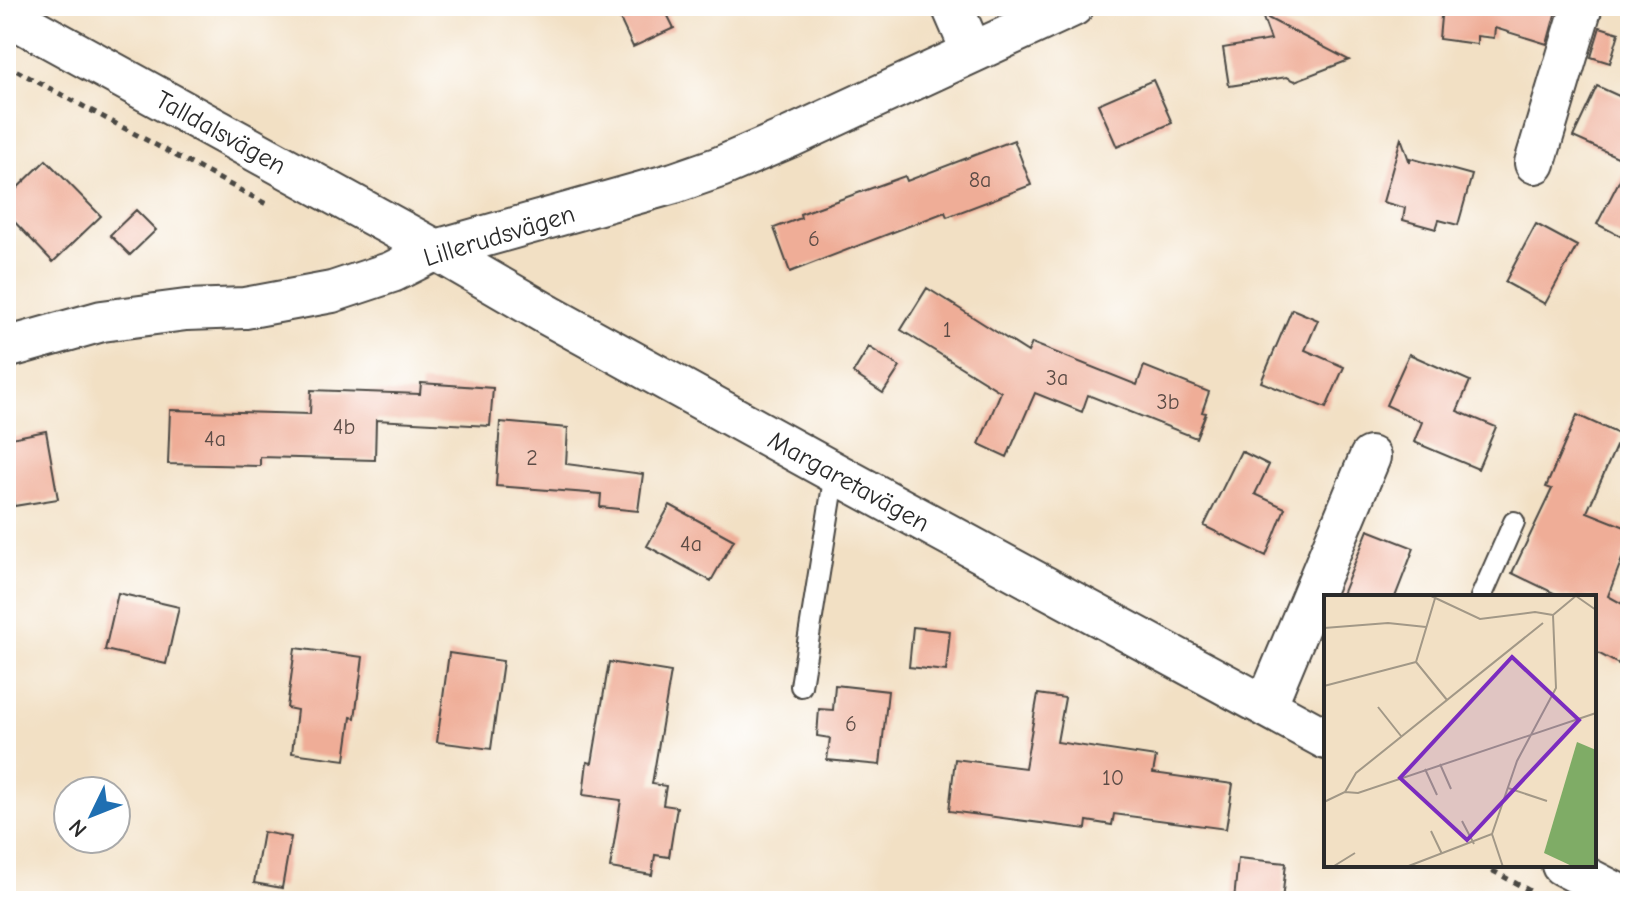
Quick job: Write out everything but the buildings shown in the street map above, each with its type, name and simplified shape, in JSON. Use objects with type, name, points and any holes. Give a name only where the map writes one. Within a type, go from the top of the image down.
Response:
[{"type":"street","points":[[952,6],[972,52]]},
{"type":"street","name":"Lillerudsvägen","points":[[6,348],[102,321],[186,310],[245,308],[317,295],[392,272],[436,250],[557,218],[720,167],[1073,6]]},
{"type":"street","points":[[1535,163],[1582,6]]},
{"type":"street","name":"Talldalsvägen","points":[[6,14],[436,250]]},
{"type":"street","name":"Margaretavägen","points":[[436,250],[835,473],[1324,738]]},
{"type":"street","points":[[1266,706],[1370,457]]},
{"type":"street","points":[[1549,879],[1630,900]]},
{"type":"lane","points":[[801,686],[835,473]]},
{"type":"lane","points":[[1482,595],[1514,522]]},
{"type":"path","points":[[6,65],[282,213]]},
{"type":"path","points":[[1492,867],[1549,879]]}]
